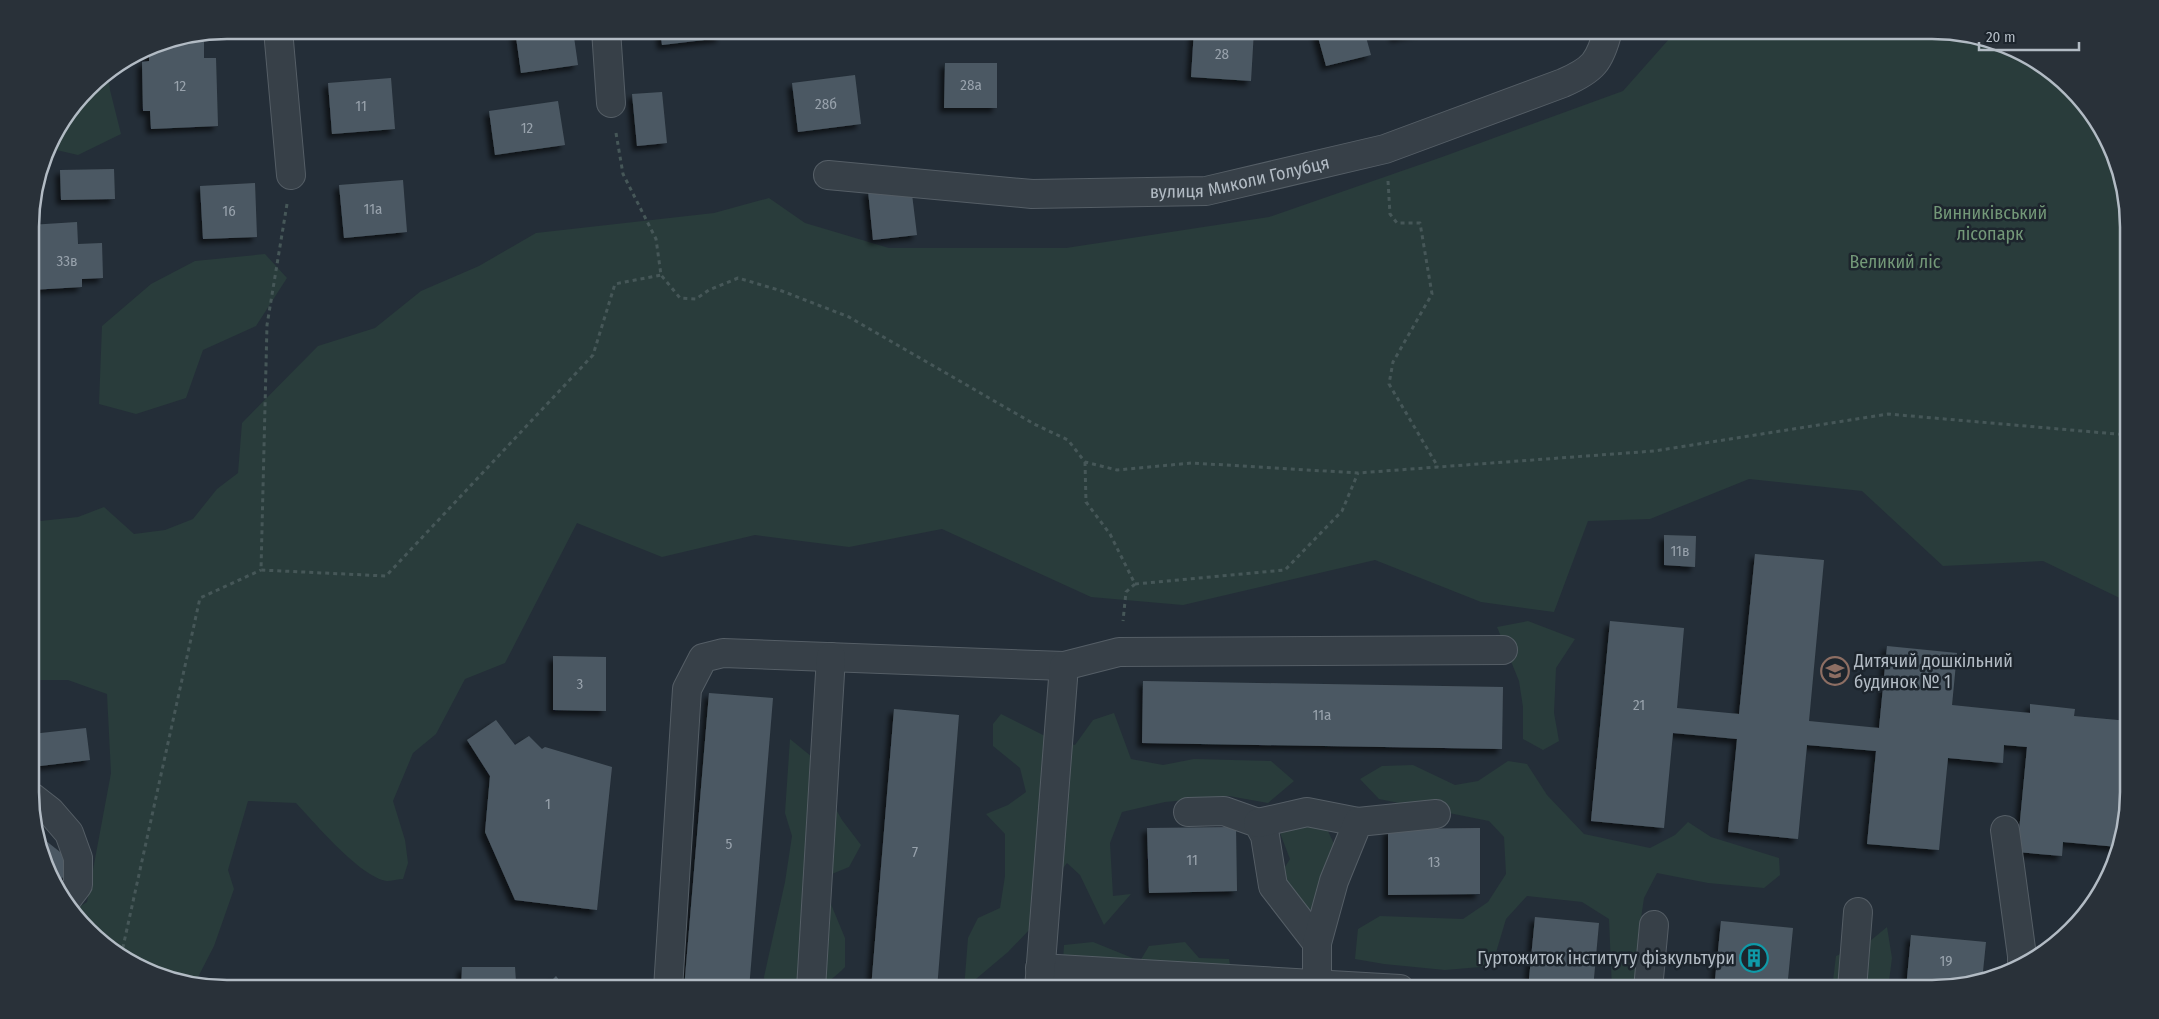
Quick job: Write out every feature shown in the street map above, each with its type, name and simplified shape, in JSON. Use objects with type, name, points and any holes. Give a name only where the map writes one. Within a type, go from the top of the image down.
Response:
[{"type":"street","points":[[279,39],[291,175]]},
{"type":"street","points":[[607,39],[611,103]]},
{"type":"street","name":"вулиця Миколи Голубця","points":[[828,175],[1032,194],[1206,191],[1386,149],[1563,83],[1587,73],[1603,51],[1606,39]]},
{"type":"street","points":[[669,980],[687,689],[703,658],[723,653],[1064,666],[1120,652],[1502,650]]},
{"type":"street","points":[[813,980],[831,657]]},
{"type":"street","points":[[1064,666],[1040,978],[1132,980]]},
{"type":"street","points":[[39,802],[50,811],[69,833],[78,858],[78,885],[70,896]]},
{"type":"street","points":[[1188,812],[1224,811],[1258,823],[1307,812],[1358,822],[1436,814]]},
{"type":"street","points":[[1317,980],[1317,943],[1334,881],[1358,822]]},
{"type":"street","points":[[1258,823],[1265,836],[1273,886],[1317,943]]},
{"type":"street","points":[[2005,830],[2022,957]]},
{"type":"street","points":[[1853,980],[1858,912]]},
{"type":"street","points":[[1649,980],[1654,925]]},
{"type":"path","points":[[611,103],[623,174],[656,239],[661,275],[680,298],[696,299],[709,290],[738,278],[782,291],[850,317],[1034,424],[1068,440],[1085,462],[1086,502],[1110,534],[1135,584]]},
{"type":"path","points":[[260,570],[267,325],[291,175]]},
{"type":"path","points":[[1390,214],[1396,223],[1420,223],[1432,294],[1393,362],[1389,384],[1438,467]]},
{"type":"path","points":[[122,949],[200,598],[260,570],[386,576],[593,354],[615,284],[661,275]]},
{"type":"path","points":[[1085,462],[1117,470],[1192,463],[1358,473],[1654,451],[1888,414],[2120,434]]},
{"type":"path","points":[[1120,652],[1126,592],[1135,584],[1285,570],[1342,511],[1358,473]]},
{"type":"green space","name":"Великий ліс","points":[[1669,39],[1944,39],[1981,45],[2015,58],[2037,70],[2074,103],[2089,122],[2106,155],[2114,178],[2119,202],[2120,598],[2043,561],[1943,566],[1862,491],[1749,479],[1650,519],[1588,521],[1554,612],[1481,602],[1375,560],[1183,605],[1091,597],[942,529],[849,547],[755,535],[662,557],[577,523],[505,663],[465,679],[436,734],[413,753],[393,801],[405,840],[408,863],[403,879],[387,881],[364,870],[338,848],[296,803],[248,801],[228,870],[234,889],[214,946],[197,978],[155,966],[122,949],[103,934],[78,907],[87,902],[111,773],[107,694],[68,680],[39,680],[39,521],[78,517],[104,507],[134,534],[165,530],[193,519],[217,489],[238,473],[242,423],[318,346],[375,328],[421,291],[479,266],[536,233],[714,213],[769,198],[805,223],[889,248],[1066,248],[1269,217],[1623,91]]},
{"type":"green space","points":[[109,80],[121,134],[78,155],[55,150],[70,122],[85,103]]},
{"type":"green space","points":[[265,254],[287,278],[256,326],[203,350],[186,398],[136,414],[99,404],[102,326],[151,284],[195,261]]},
{"type":"green space","points":[[1528,621],[1575,639],[1556,668],[1554,713],[1559,741],[1543,750],[1523,739],[1523,707],[1519,681],[1497,627]]},
{"type":"green space","points":[[1114,713],[1131,759],[1163,765],[1194,759],[1271,761],[1294,781],[1268,803],[1229,796],[1165,802],[1122,812],[1110,843],[1113,896],[1131,894],[1104,925],[1080,875],[1067,863],[1034,906],[1030,929],[1008,952],[975,980],[965,980],[968,938],[978,918],[1000,908],[1005,876],[1005,834],[986,814],[1008,805],[1026,792],[1020,768],[993,746],[993,724],[1001,714],[1045,736],[1075,745],[1093,720]]},
{"type":"green space","points":[[790,739],[817,761],[829,797],[842,820],[861,845],[849,867],[827,876],[828,897],[845,938],[845,967],[830,980],[764,980],[785,882],[792,836],[785,813]]},
{"type":"green space","points":[[1508,761],[1527,764],[1547,795],[1584,834],[1650,848],[1675,835],[1688,822],[1711,837],[1779,858],[1780,875],[1764,888],[1708,883],[1657,873],[1644,898],[1639,932],[1664,980],[1612,980],[1609,919],[1582,902],[1527,896],[1506,919],[1492,966],[1445,970],[1355,959],[1358,929],[1380,916],[1463,919],[1488,902],[1506,874],[1504,837],[1489,821],[1379,799],[1360,779],[1382,766],[1413,765],[1455,785],[1478,781]]},
{"type":"green space","points":[[1319,812],[1336,848],[1312,914],[1273,886],[1290,859],[1280,833]]},
{"type":"green space","points":[[1887,927],[1892,958],[1889,980],[1833,980],[1836,956],[1870,941]]},
{"type":"green space","points":[[1093,942],[1140,961],[1149,946],[1185,942],[1199,958],[1229,959],[1232,980],[1068,980],[1062,978],[1064,945]]},
{"type":"building","points":[[516,39],[574,39],[578,65],[521,73]]},
{"type":"building","points":[[661,39],[713,39],[662,45]]},
{"type":"building","points":[[1193,39],[1253,39],[1251,81],[1191,77]]},
{"type":"building","points":[[1318,39],[1367,39],[1371,55],[1326,66]]},
{"type":"building","points":[[204,42],[204,58],[216,58],[218,126],[151,129],[150,111],[143,111],[142,62],[149,61],[149,56],[155,53],[187,43]]},
{"type":"building","points":[[945,63],[997,63],[997,108],[944,108]]},
{"type":"building","points":[[855,75],[861,124],[798,132],[792,83]]},
{"type":"building","points":[[391,78],[395,129],[332,134],[328,83]]},
{"type":"building","points":[[662,92],[667,143],[637,146],[632,94]]},
{"type":"building","points":[[558,101],[565,145],[495,155],[489,111]]},
{"type":"building","points":[[114,169],[115,199],[61,200],[60,170]]},
{"type":"building","points":[[403,180],[407,232],[344,238],[339,185]]},
{"type":"building","points":[[255,183],[257,237],[203,239],[200,186]]},
{"type":"building","points":[[911,186],[917,235],[873,240],[868,191]]},
{"type":"building","points":[[77,222],[78,244],[102,243],[103,278],[82,279],[82,287],[39,290],[39,224]]},
{"type":"building","points":[[1664,535],[1696,536],[1695,567],[1664,565]]},
{"type":"building","points":[[1755,554],[1824,560],[1809,721],[1879,728],[1887,646],[1957,653],[1952,705],[2030,713],[2030,704],[2075,709],[2074,716],[2120,720],[2120,804],[2114,841],[2112,846],[2063,842],[2062,856],[2017,852],[2027,747],[2004,745],[2003,763],[1948,758],[1939,850],[1867,844],[1876,751],[1807,745],[1798,839],[1728,832],[1737,739],[1673,733],[1664,828],[1591,821],[1610,621],[1684,628],[1677,708],[1739,714]]},
{"type":"building","points":[[553,656],[606,657],[606,711],[553,710]]},
{"type":"building","points":[[1143,681],[1503,687],[1502,749],[1142,743]]},
{"type":"building","points":[[709,693],[773,698],[750,980],[685,980]]},
{"type":"building","points":[[894,709],[959,715],[938,980],[872,980]]},
{"type":"building","points":[[496,720],[515,745],[529,736],[542,749],[545,747],[612,767],[597,910],[515,900],[485,832],[490,776],[467,740]]},
{"type":"building","points":[[86,728],[90,760],[39,766],[39,733]]},
{"type":"building","points":[[1236,827],[1237,891],[1149,893],[1147,828]]},
{"type":"building","points":[[1480,828],[1480,894],[1388,895],[1388,829]]},
{"type":"building","points":[[45,840],[74,863],[61,880]]},
{"type":"building","points":[[1535,917],[1599,923],[1594,980],[1529,980]]},
{"type":"building","name":"Гуртожиток інституту фізкультури","points":[[1721,921],[1793,928],[1788,980],[1715,980]]},
{"type":"building","points":[[1911,935],[1986,942],[1983,973],[1957,979],[1907,980]]},
{"type":"building","points":[[462,967],[515,967],[516,980],[461,980]]},
{"type":"place","name":"Дитячий дошкільний будинок № 1","points":[[1835,671]]},
{"type":"place","name":"Гуртожиток інституту фізкультури","points":[[1754,958]]},
{"type":"park label","name":"Винниківський лісопарк","points":[[1990,223]]}]
